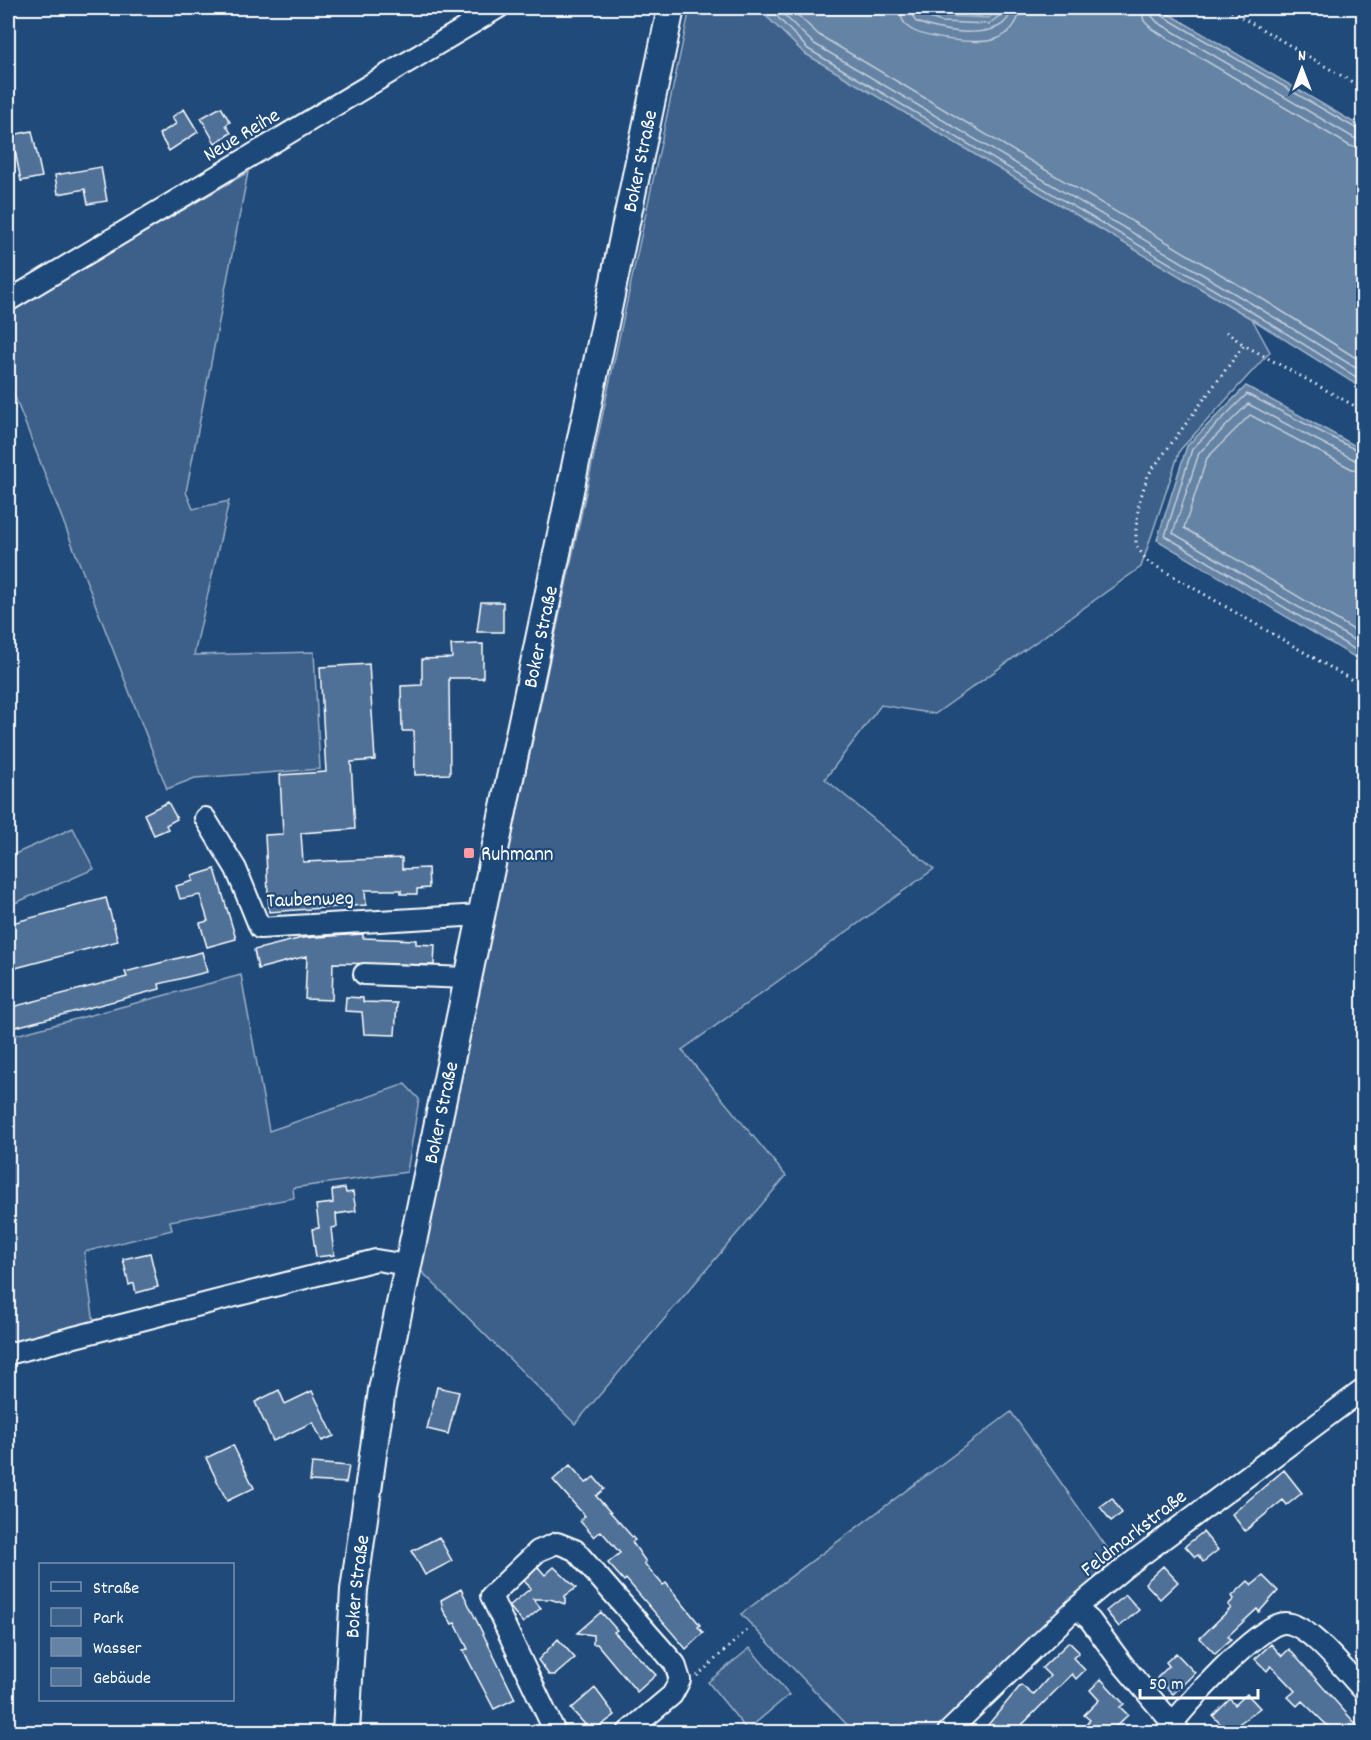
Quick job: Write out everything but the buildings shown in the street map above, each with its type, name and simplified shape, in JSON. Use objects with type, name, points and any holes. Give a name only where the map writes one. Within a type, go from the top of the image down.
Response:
[{"type":"main road","name":"Boker Straße","points":[[346,1732],[350,1640],[364,1506],[382,1390],[671,8]]},
{"type":"street","name":"Neue Reihe","points":[[8,301],[498,8]]},
{"type":"street","name":"Taubenweg","points":[[205,818],[236,869],[260,928],[482,915]]},
{"type":"street","points":[[364,974],[467,978]]},
{"type":"street","points":[[8,1354],[376,1260],[407,1265]]},
{"type":"street","name":"Feldmarkstraße","points":[[948,1732],[1076,1608],[1213,1500],[1364,1389]]},
{"type":"street","points":[[555,1732],[491,1596],[538,1551],[557,1543],[576,1550],[675,1664],[680,1680],[672,1695],[628,1732]]},
{"type":"street","points":[[1076,1608],[1090,1620],[1173,1729],[1184,1707],[1266,1629],[1286,1623],[1307,1632],[1364,1691]]},
{"type":"path","points":[[1226,8],[1364,89]]},
{"type":"path","points":[[1226,332],[1244,345],[1364,411]]},
{"type":"path","points":[[1244,345],[1148,476],[1139,503],[1136,545],[1147,561],[1364,687]]},
{"type":"path","points":[[680,1680],[692,1680],[747,1630]]},
{"type":"green space","points":[[690,8],[764,8],[763,12],[804,53],[1252,319],[1270,352],[1180,450],[1141,567],[935,714],[881,705],[825,779],[934,869],[682,1050],[786,1176],[575,1424],[419,1269]]},
{"type":"green space","points":[[916,8],[976,8],[990,18]]},
{"type":"green space","points":[[248,172],[186,492],[193,509],[229,501],[194,655],[314,652],[320,769],[195,778],[167,789],[8,379],[8,312]]},
{"type":"green space","points":[[73,828],[94,869],[8,906],[8,857]]},
{"type":"green space","points":[[241,975],[269,1131],[405,1084],[419,1099],[407,1172],[293,1188],[294,1198],[170,1221],[172,1230],[84,1252],[94,1323],[8,1347],[8,1037]]},
{"type":"green space","points":[[1011,1412],[1115,1559],[970,1695],[939,1732],[854,1732],[741,1614]]},
{"type":"green space","points":[[750,1648],[789,1695],[747,1730],[708,1682]]},
{"type":"water","points":[[764,8],[915,8],[943,16],[989,18],[1000,8],[1159,8],[1363,128],[1363,389],[1252,319],[804,53],[762,12]]},
{"type":"water","points":[[1246,386],[1363,450],[1363,662],[1157,540],[1187,446]]},
{"type":"place","name":"Ruhmann","points":[[469,853]]}]
